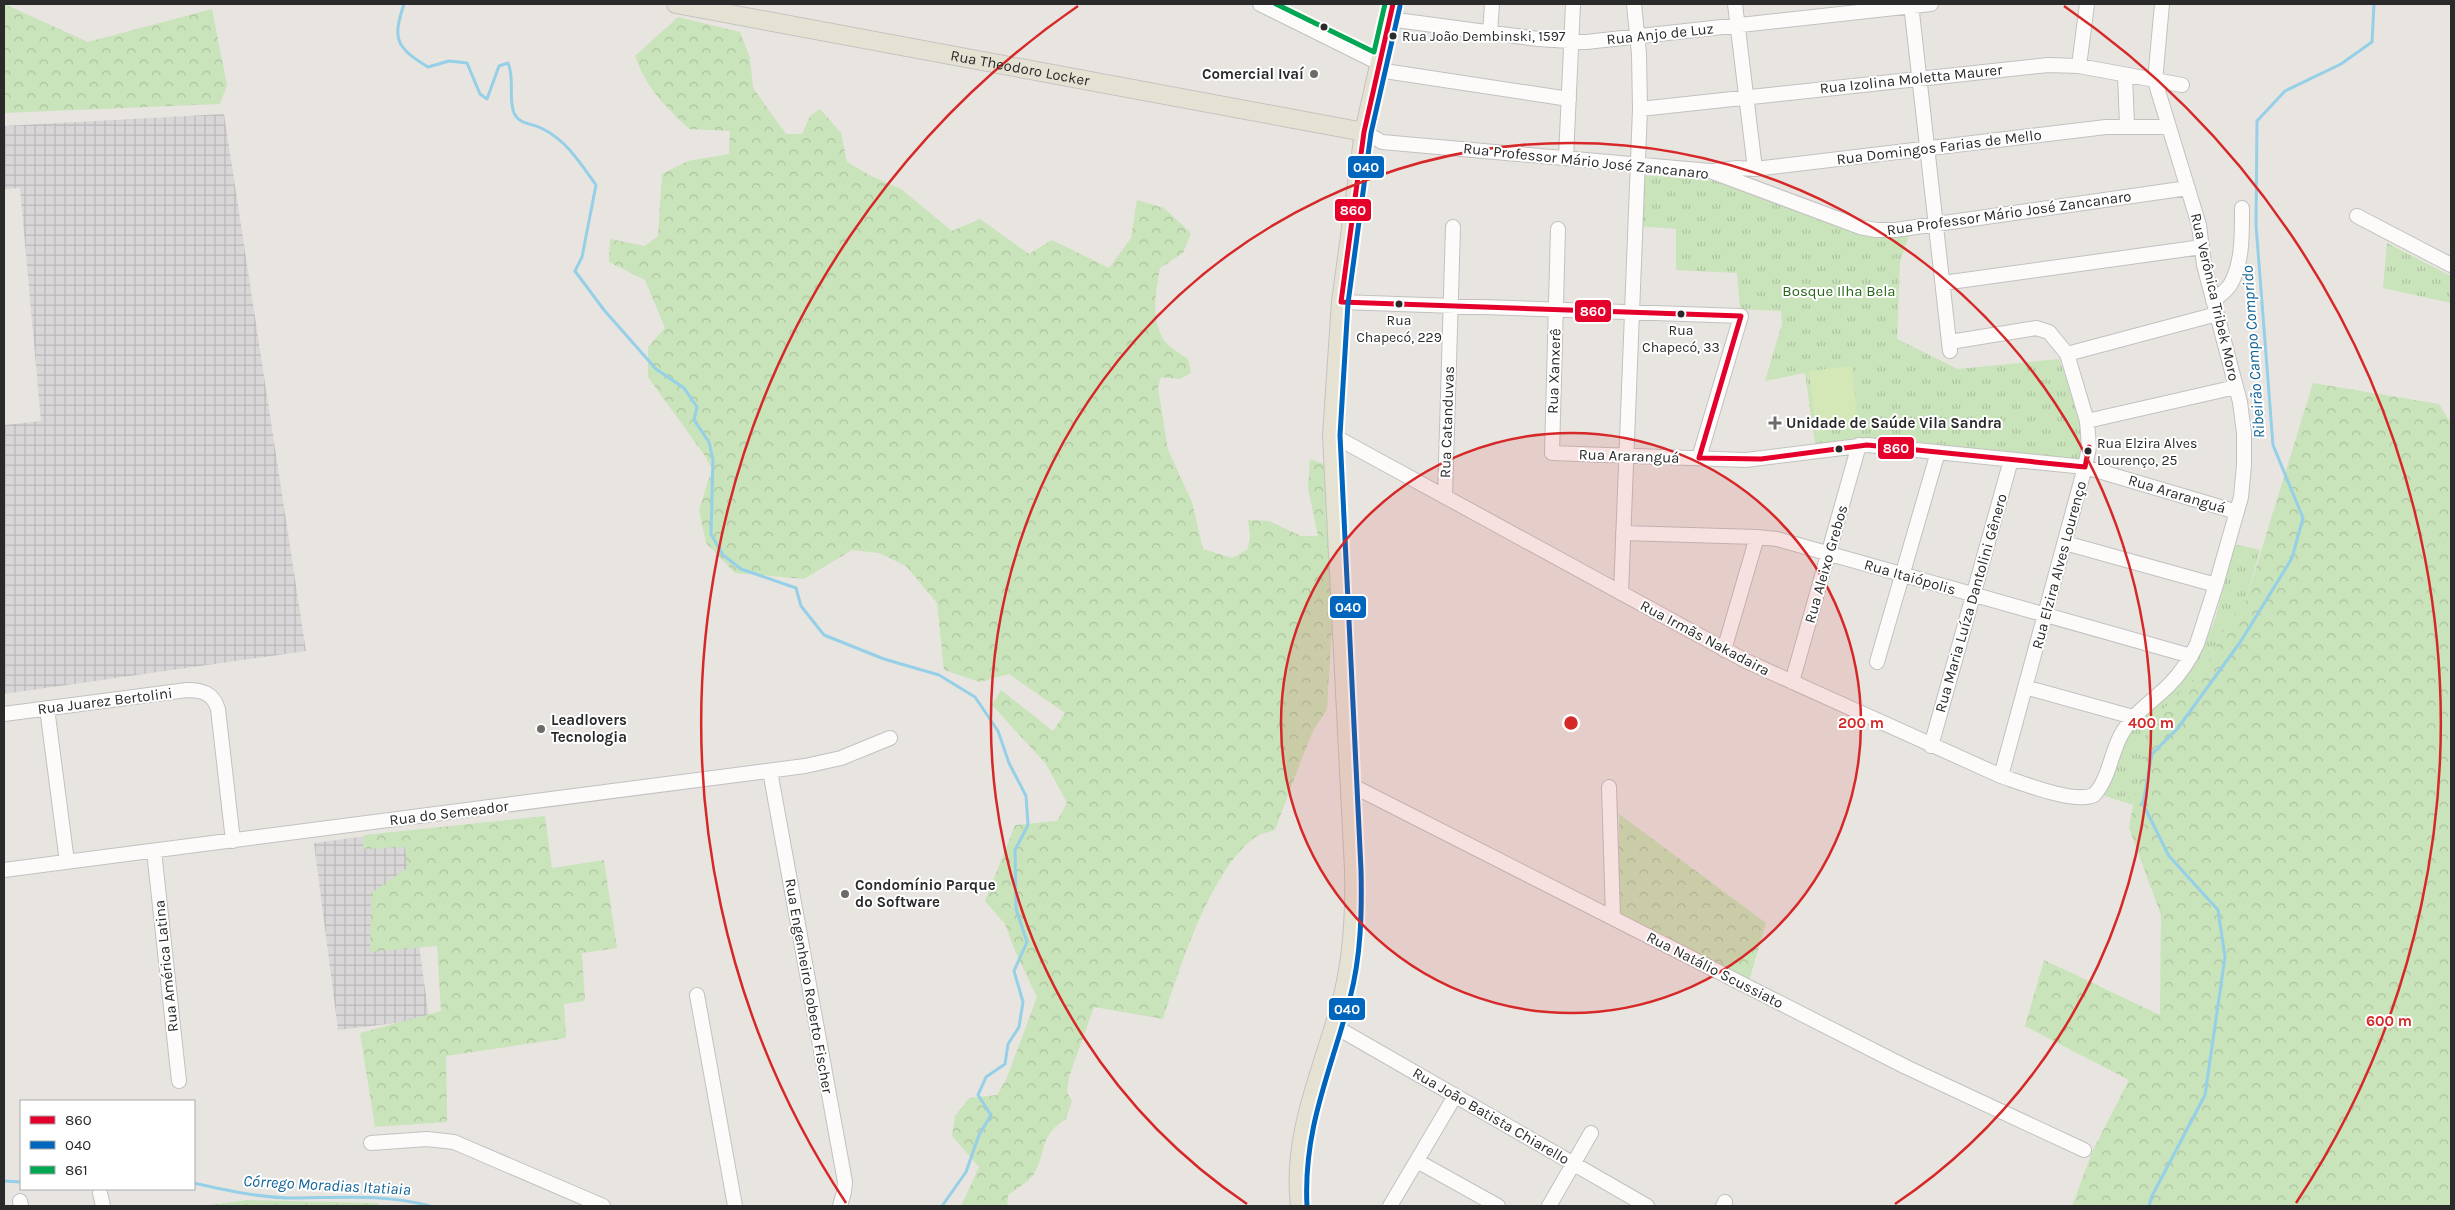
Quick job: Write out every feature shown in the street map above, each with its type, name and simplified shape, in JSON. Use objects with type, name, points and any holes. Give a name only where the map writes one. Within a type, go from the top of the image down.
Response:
[{"type":"main road","name":"Rua Theodoro Locker","points":[[676,4],[1364,132]]},
{"type":"main road","points":[[1300,1206],[1297,1181],[1302,1134],[1348,973],[1354,923],[1354,870],[1332,435],[1341,302],[1364,132],[1391,11]]},
{"type":"street","points":[[1260,4],[1379,66],[1568,98]]},
{"type":"street","points":[[1490,33],[1492,4]]},
{"type":"street","points":[[1566,158],[1573,4]]},
{"type":"street","points":[[1620,593],[1640,109],[1634,4]]},
{"type":"street","points":[[1735,4],[1755,169]]},
{"type":"street","name":"Rua Anjo de Luz","points":[[1391,11],[1490,33],[1571,42],[1637,37],[1931,4]]},
{"type":"street","points":[[2079,66],[2087,4]]},
{"type":"street","name":"Rua Verônica Tribek Moro","points":[[2094,795],[2101,784],[2121,734],[2133,717],[2175,679],[2192,656],[2216,586],[2237,512],[2243,480],[2245,449],[2236,387],[2204,265],[2199,225],[2155,81],[2162,4]]},
{"type":"street","points":[[1911,5],[1950,347],[2040,328],[2049,332],[2067,354],[2215,308],[2234,276],[2242,236],[2242,208]]},
{"type":"street","name":"Rua Izolina Moletta Maurer","points":[[1640,109],[2033,66],[2079,66],[2182,85]]},
{"type":"street","points":[[2125,75],[2127,126]]},
{"type":"street","name":"Rua Domingos Farias de Mello","points":[[1710,171],[1737,168],[1755,169],[2127,126],[2169,127]]},
{"type":"street","name":"Rua Professor Mário José Zancanaro","points":[[1364,132],[1382,142],[1710,171],[1868,229],[1886,231],[2188,188]]},
{"type":"street","points":[[2357,216],[2451,265]]},
{"type":"street","name":"Rua Catanduvas","points":[[1445,497],[1453,227]]},
{"type":"street","name":"Rua Xanxerê","points":[[1552,453],[1558,229]]},
{"type":"street","points":[[1943,284],[2202,247]]},
{"type":"street","points":[[1341,302],[1741,316],[1699,458]]},
{"type":"street","name":"Rua Elzira Alves Lourenço","points":[[2001,776],[2065,543],[2089,447],[2087,421],[2067,354]]},
{"type":"street","points":[[2087,421],[2236,387]]},
{"type":"street","name":"Rua Irmãs Nakadaira","points":[[1332,435],[1724,650],[1931,746],[2001,776],[2042,789],[2080,797],[2094,795]]},
{"type":"street","name":"Rua Araranguá","points":[[1552,453],[1761,459],[1859,446],[1938,452],[2085,467],[2237,512]]},
{"type":"street","name":"Rua Aleixo Grebos","points":[[1792,682],[1859,446]]},
{"type":"street","points":[[1877,662],[1938,452]]},
{"type":"street","name":"Rua Maria Luíza Dantolini Gênero","points":[[1931,746],[2012,460]]},
{"type":"street","name":"Rua Itaiópolis","points":[[1623,532],[1757,537],[1777,540],[2192,656]]},
{"type":"street","points":[[1724,650],[1757,537]]},
{"type":"street","points":[[2065,543],[2216,586]]},
{"type":"street","points":[[2025,687],[2133,717]]},
{"type":"street","name":"Rua Juarez Bertolini","points":[[4,714],[187,690],[206,693],[212,697],[218,709],[233,840]]},
{"type":"street","points":[[47,708],[67,862]]},
{"type":"street","name":"Rua do Semeador","points":[[4,870],[770,771],[842,758],[890,738]]},
{"type":"street","name":"Rua Engenheiro Roberto Fischer","points":[[770,771],[845,1182],[841,1203]]},
{"type":"street","name":"Rua Natálio Scussiato","points":[[1349,784],[1906,1067],[2084,1150]]},
{"type":"street","points":[[1609,787],[1613,918]]},
{"type":"street","name":"Rua América Latina","points":[[154,851],[179,1081]]},
{"type":"street","points":[[697,995],[735,1206]]},
{"type":"street","name":"Rua João Batista Chiarello","points":[[1334,1026],[1647,1206]]},
{"type":"street","points":[[1390,1206],[1456,1096]]},
{"type":"street","points":[[1549,1206],[1591,1133]]},
{"type":"street","points":[[371,1143],[427,1139],[454,1142],[603,1206]]},
{"type":"street","points":[[1417,1161],[1498,1206]]},
{"type":"shaded area","points":[[224,114],[306,651],[4,694],[4,425],[41,421],[20,188],[4,189],[4,126]]},
{"type":"shaded area","points":[[404,831],[429,1019],[338,1030],[314,843]]},
{"type":"green space","points":[[4,4],[88,42],[212,9],[227,85],[220,104],[4,113]]},
{"type":"green space","points":[[678,17],[740,32],[750,58],[753,88],[786,134],[802,134],[810,116],[820,109],[841,133],[847,162],[871,176],[901,189],[952,231],[980,219],[1029,254],[1052,240],[1109,268],[1131,238],[1137,200],[1164,208],[1191,233],[1183,253],[1160,268],[1155,305],[1157,323],[1164,340],[1188,359],[1191,373],[1180,379],[1161,377],[1158,388],[1168,450],[1192,502],[1203,549],[1232,558],[1248,549],[1250,536],[1248,520],[1269,521],[1301,536],[1318,536],[1308,488],[1310,459],[1326,465],[1332,628],[1327,709],[1313,731],[1275,830],[1257,836],[1241,850],[1226,870],[1199,920],[1163,1019],[1094,1007],[1069,1077],[1067,1092],[1072,1101],[1066,1119],[1048,1136],[1033,1175],[1027,1182],[1008,1195],[1007,1206],[961,1206],[979,1167],[952,1136],[955,1116],[969,1098],[997,1095],[1006,1080],[1037,997],[1015,951],[1005,924],[985,901],[1015,825],[1057,821],[1067,803],[1046,764],[992,705],[1001,690],[1053,731],[1065,713],[1009,674],[980,682],[944,670],[937,603],[906,566],[879,553],[852,550],[804,579],[735,573],[706,543],[699,510],[712,469],[705,456],[648,377],[648,347],[665,328],[645,280],[609,262],[610,239],[645,246],[658,236],[662,174],[688,161],[729,154],[730,131],[689,129],[657,96],[645,78],[635,56]]},
{"type":"green space","name":"Bosque Ilha Bela","points":[[1643,175],[1716,181],[1864,235],[1909,235],[1900,262],[1897,339],[1958,369],[2059,359],[2081,418],[2081,460],[1866,437],[1815,444],[1805,373],[1765,381],[1782,324],[1781,311],[1740,309],[1737,273],[1676,270],[1676,229],[1637,226]]},
{"type":"green space","points":[[2387,243],[2451,276],[2451,303],[2383,288]]},
{"type":"green space","points":[[1852,366],[1858,427],[1816,432],[1809,371]]},
{"type":"green space","points":[[2313,383],[2439,404],[2448,419],[2451,420],[2451,1206],[2072,1206],[2093,1150],[2129,1080],[2025,1026],[2044,960],[2160,1015],[2161,915],[2129,828],[2147,725],[2204,670],[2229,620],[2246,600]]},
{"type":"green space","points":[[2234,544],[2260,550],[2246,600],[2229,620],[2204,670],[2147,725],[2133,805],[2102,795],[2129,731],[2184,677],[2197,659],[2215,620]]},
{"type":"green space","points":[[1619,814],[1766,923],[1749,981],[1619,915]]},
{"type":"green space","points":[[545,816],[552,868],[604,860],[617,948],[582,953],[585,1001],[564,1004],[566,1038],[446,1056],[447,1122],[375,1127],[360,1033],[441,1011],[437,946],[370,952],[371,893],[407,868],[405,847],[363,849],[364,835]]},
{"type":"green space","points":[[248,1200],[378,1203],[379,1206],[201,1206]]},
{"type":"waterway","points":[[404,4],[400,16],[398,34],[403,48],[409,54],[428,67],[449,61],[467,63],[480,94],[487,99],[499,66],[508,63],[511,75],[512,107],[516,117],[523,122],[552,134],[573,154],[596,185],[582,257],[575,271],[604,310],[656,369],[684,388],[697,407],[694,420],[709,442],[713,460],[711,534],[723,555],[741,569],[796,588],[801,606],[824,635],[884,659],[939,675],[975,697],[998,731],[1009,763],[1026,796],[1028,825],[1015,850],[1016,909],[1027,942],[1014,971],[1023,1002],[1019,1027],[1008,1044],[1005,1064],[986,1077],[978,1095],[991,1115],[979,1135],[966,1172],[942,1206]]},
{"type":"waterway","name":"Ribeirão Campo Comprido","points":[[2149,1206],[2152,1196],[2205,1095],[2225,957],[2218,910],[2169,856],[2143,804],[2152,754],[2178,728],[2241,641],[2292,558],[2303,518],[2273,445],[2256,225],[2257,121],[2285,91],[2341,64],[2372,42],[2374,4]]},
{"type":"waterway","name":"Córrego Moradias Itatiaia","points":[[4,1181],[20,1182]]},
{"type":"waterway","name":"Córrego Moradias Itatiaia","points":[[195,1183],[264,1196],[395,1199],[430,1206]]},
{"type":"transit line","name":"861","points":[[1276,4],[1374,52],[1385,4]]},
{"type":"transit line","name":"860","points":[[1393,4],[1364,132],[1341,302],[1741,316],[1699,458],[1761,459],[1867,445],[2085,467],[2089,447]]},
{"type":"transit line","name":"040","points":[[1307,1206],[1309,1151],[1314,1125],[1354,982],[1360,934],[1361,870],[1340,435],[1348,303],[1371,133],[1400,6]]},
{"type":"place","name":"Rua João Dembinski, 1597","points":[[1393,36]]},
{"type":"place","name":"Comercial Ivaí","points":[[1314,74]]},
{"type":"place","name":"Rua Chapecó, 229","points":[[1399,304]]},
{"type":"place","name":"Rua Chapecó, 33","points":[[1681,314]]},
{"type":"place","name":"Unidade de Saúde Vila Sandra","points":[[1775,423]]},
{"type":"place","name":"Rua Elzira Alves Lourenço, 25","points":[[2088,451]]},
{"type":"place","name":"Leadlovers Tecnologia","points":[[541,729]]},
{"type":"place","name":"Condomínio Parque do Software","points":[[845,894]]}]
